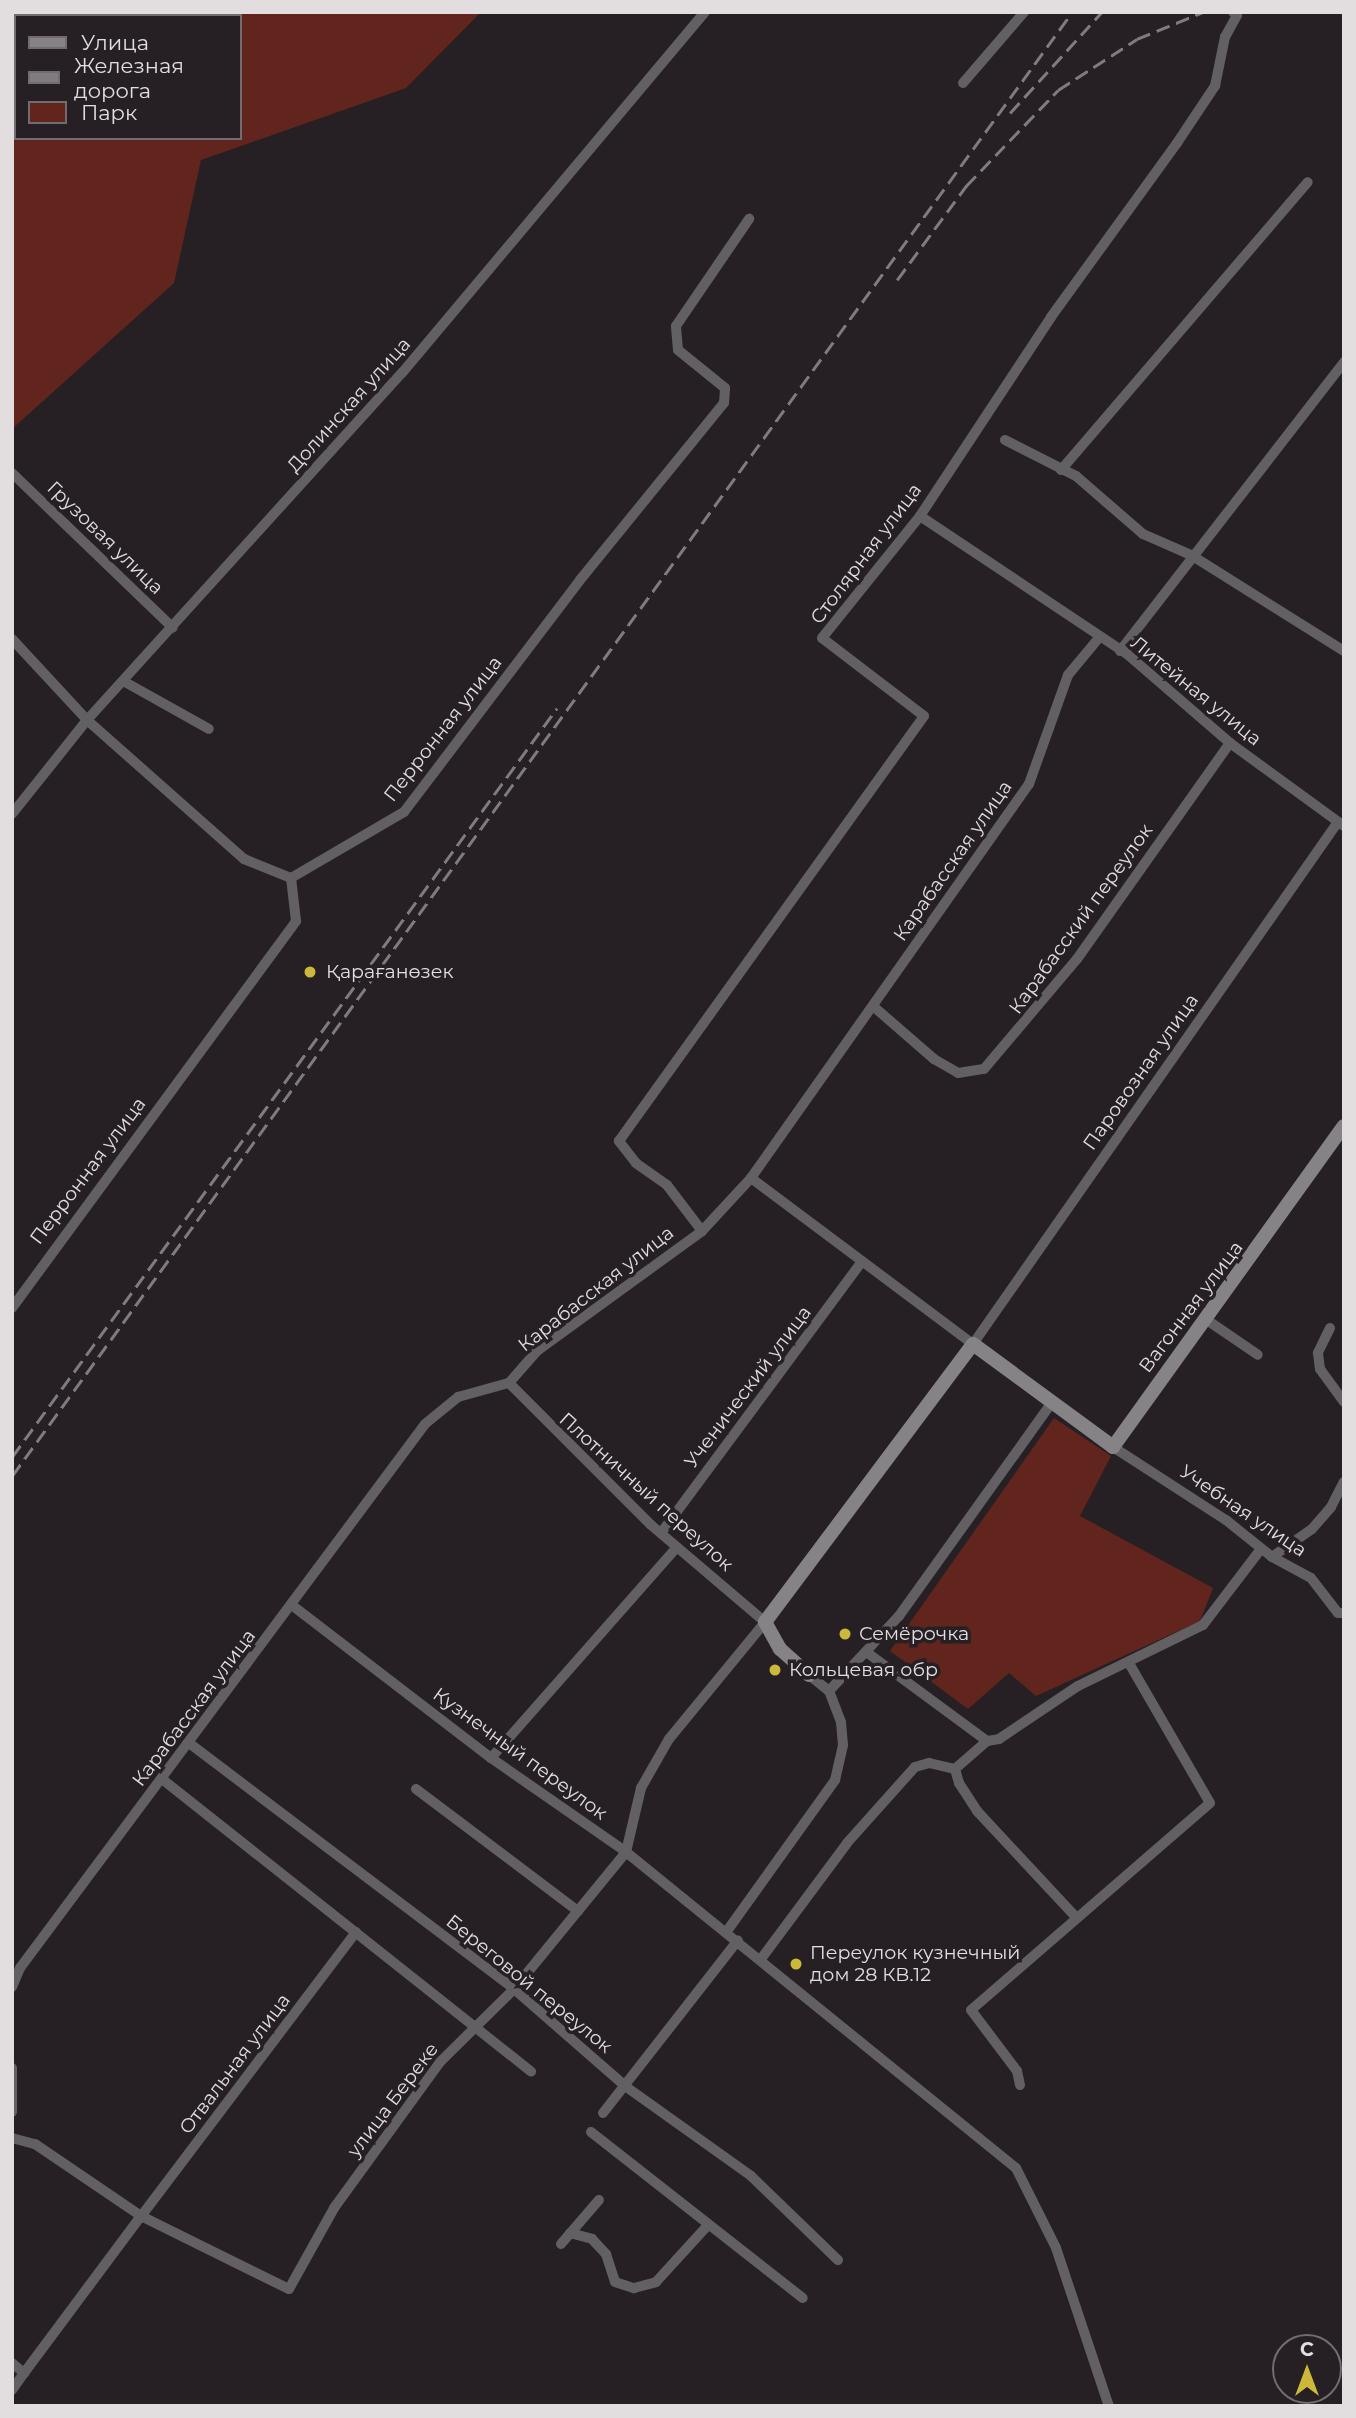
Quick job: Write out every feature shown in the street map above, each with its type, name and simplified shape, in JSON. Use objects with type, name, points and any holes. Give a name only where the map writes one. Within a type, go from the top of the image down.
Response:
[{"type":"street","name":"Долинская улица","points":[[12,814],[87,720],[125,682],[402,373],[705,12]]},
{"type":"street","points":[[963,83],[1024,12]]},
{"type":"street","name":"Столярная улица","points":[[702,1231],[667,1185],[636,1163],[619,1141],[924,716],[822,638],[920,516],[1051,317],[1215,86],[1225,37],[1235,13]]},
{"type":"street","points":[[1062,470],[1308,182]]},
{"type":"street","name":"Перронная улица","points":[[12,1308],[296,921],[291,878],[404,812],[580,580],[724,403],[726,388],[678,350],[677,326],[749,219]]},
{"type":"street","points":[[1120,650],[1191,555],[1344,362]]},
{"type":"street","points":[[1005,440],[1076,476],[1143,534],[1191,555],[1344,651]]},
{"type":"street","name":"Грузовая улица","points":[[12,473],[173,628]]},
{"type":"street","name":"Литейная улица","points":[[920,516],[1098,639],[1120,650],[1230,743],[1341,824]]},
{"type":"street","points":[[12,639],[87,720],[244,859],[291,878]]},
{"type":"street","name":"Карабасская улица","points":[[12,1987],[20,1968],[293,1606],[425,1424],[458,1397],[509,1383],[537,1351],[702,1231],[751,1178],[1029,784],[1058,696],[1068,675],[1098,639]]},
{"type":"street","points":[[125,682],[209,729]]},
{"type":"street","name":"Карабасский переулок","points":[[873,1006],[934,1059],[958,1073],[984,1069],[1077,958],[1230,743]]},
{"type":"street","name":"Паровозная улица","points":[[973,1344],[1341,824]]},
{"type":"street","name":"Вагонная улица","points":[[1113,1447],[1204,1318],[1248,1264],[1344,1126]]},
{"type":"street","points":[[751,1178],[1051,1404],[1113,1447]]},
{"type":"street","name":"Ученический улица","points":[[661,1534],[862,1261]]},
{"type":"street","points":[[1204,1318],[1258,1355]]},
{"type":"street","points":[[1330,1328],[1318,1353],[1320,1368],[1344,1402]]},
{"type":"street","points":[[626,1852],[642,1788],[669,1739],[765,1622],[973,1344]]},
{"type":"street","name":"Плотничный переулок","points":[[509,1383],[661,1534],[765,1622]]},
{"type":"street","points":[[829,1691],[869,1654],[1051,1404]]},
{"type":"street","name":"Учебная улица","points":[[1113,1447],[1226,1520],[1272,1557],[1311,1578],[1338,1613],[1344,1613]]},
{"type":"street","points":[[1272,1557],[1312,1529],[1331,1507],[1344,1482]]},
{"type":"street","points":[[491,1758],[677,1547]]},
{"type":"street","points":[[955,1769],[988,1741],[999,1739],[1078,1686],[1203,1625],[1261,1549]]},
{"type":"street","name":"Кузнечный переулок","points":[[293,1606],[491,1758],[626,1852],[727,1931],[1016,2168],[1033,2195],[1110,2406]]},
{"type":"street","points":[[727,1931],[835,1780],[843,1745],[829,1691],[780,1649],[765,1622]]},
{"type":"street","points":[[869,1654],[988,1741]]},
{"type":"street","points":[[1020,2085],[1017,2071],[971,2010],[1075,1916],[1210,1803],[1129,1663]]},
{"type":"street","name":"Береговой переулок","points":[[189,1743],[514,1989],[625,2086],[751,2176],[838,2260]]},
{"type":"street","points":[[761,1959],[846,1843],[915,1766],[929,1763],[955,1769],[977,1811],[1075,1916]]},
{"type":"street","points":[[162,1779],[474,2029],[531,2071]]},
{"type":"street","points":[[416,1789],[578,1910]]},
{"type":"street","name":"улица Береке","points":[[141,2216],[289,2288],[349,2188],[440,2062],[514,1989],[626,1852]]},
{"type":"street","name":"Отвальная улица","points":[[12,2390],[356,1932]]},
{"type":"street","points":[[603,2113],[738,1940]]},
{"type":"street","points":[[12,2068],[12,2112]]},
{"type":"street","points":[[591,2132],[803,2298]]},
{"type":"street","points":[[12,2138],[35,2144],[141,2216]]},
{"type":"street","points":[[561,2244],[599,2200]]},
{"type":"street","points":[[570,2233],[592,2239],[606,2254],[615,2282],[634,2288],[656,2282],[708,2225]]},
{"type":"street","points":[[12,2363],[24,2373]]},
{"type":"green space","points":[[12,12],[481,12],[406,88],[201,160],[174,283],[12,429]]},
{"type":"green space","points":[[1054,1418],[1111,1456],[1080,1516],[1213,1588],[1200,1621],[1036,1696],[1009,1673],[968,1709],[890,1651]]},
{"type":"railway","points":[[12,1476],[1072,12]]},
{"type":"railway","points":[[1010,113],[1102,12]]},
{"type":"railway","points":[[897,280],[966,186],[1058,90],[1137,39],[1203,12]]},
{"type":"railway","points":[[12,1457],[557,708]]},
{"type":"place","name":"Қарағанөзек","points":[[310,972]]},
{"type":"place","name":"Семёрочка","points":[[845,1634]]},
{"type":"place","name":"Кольцевая обр","points":[[775,1670]]},
{"type":"place","name":"Переулок кузнечный дом 28 КВ.12","points":[[796,1964]]}]
